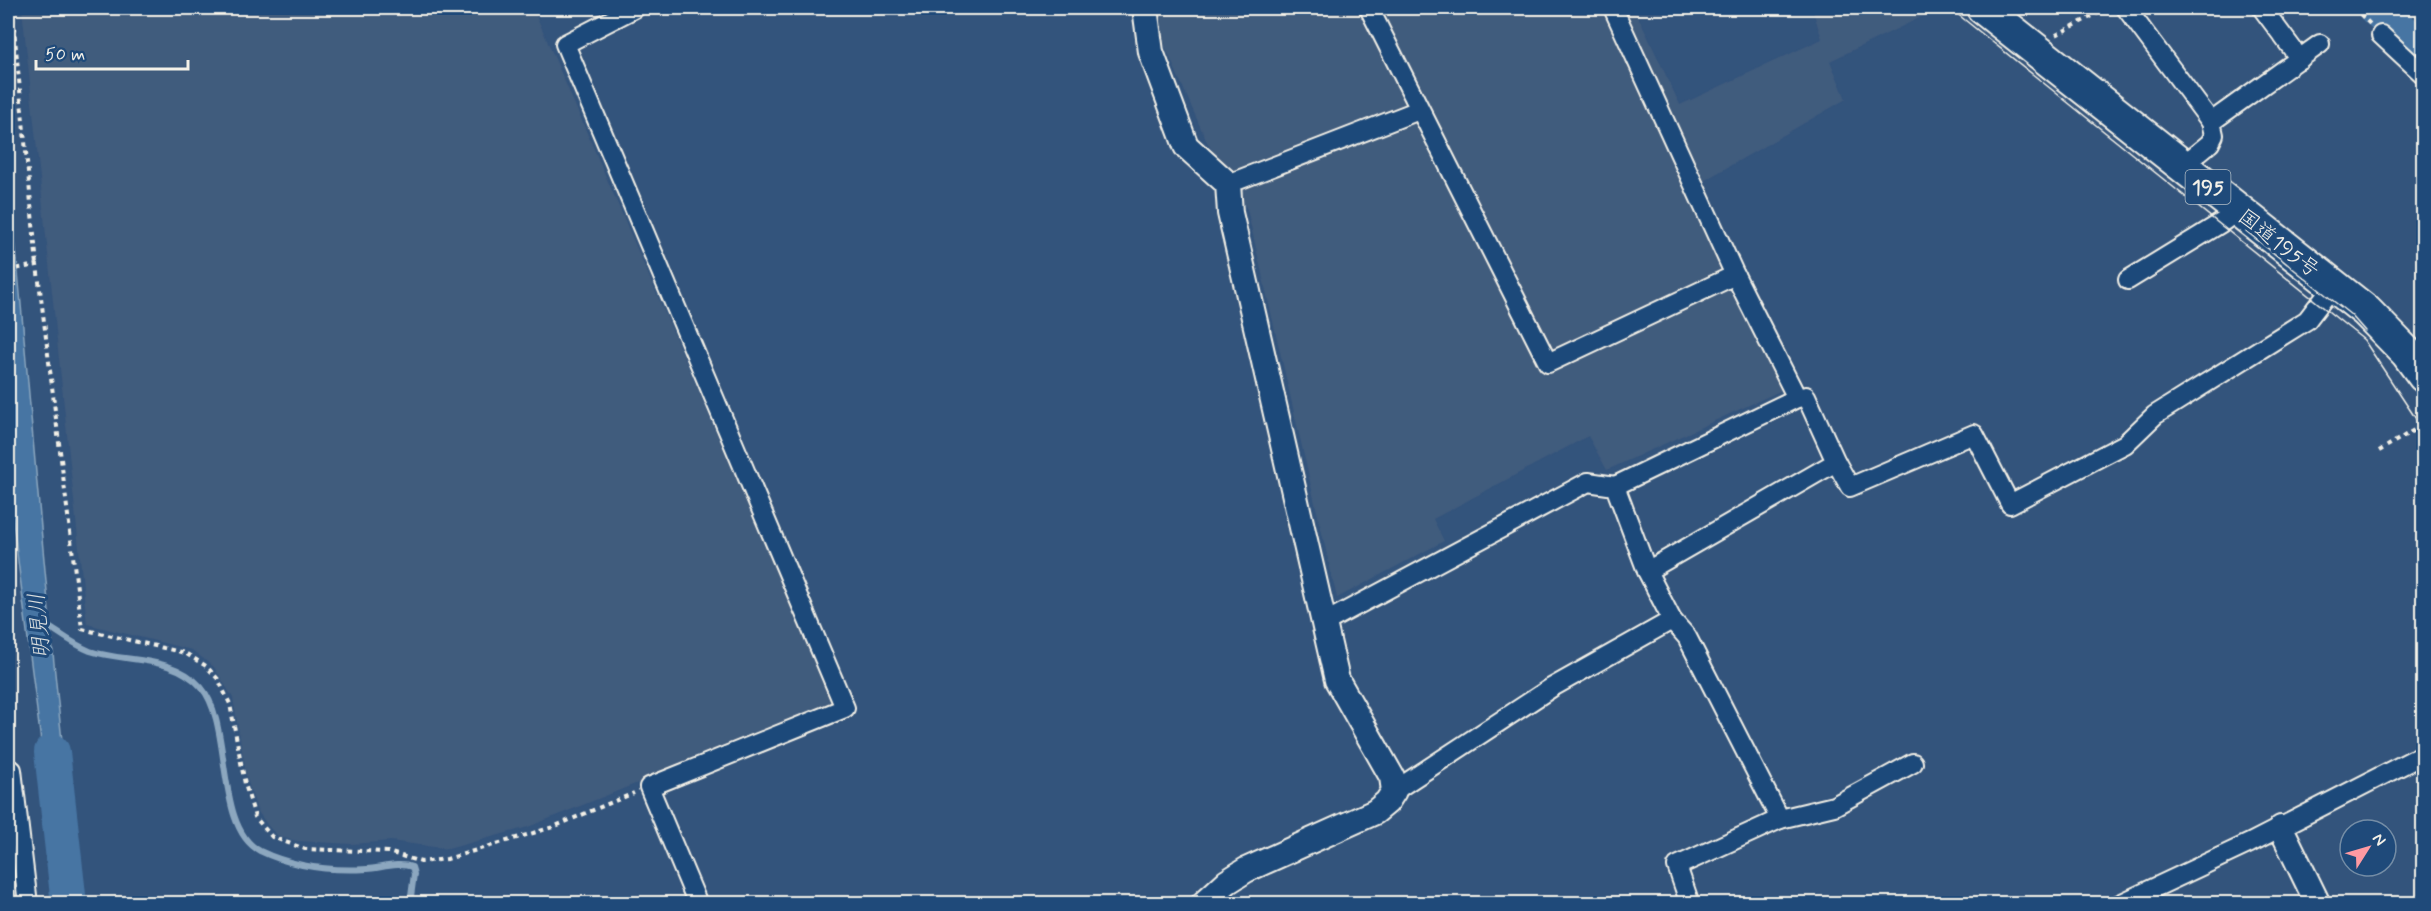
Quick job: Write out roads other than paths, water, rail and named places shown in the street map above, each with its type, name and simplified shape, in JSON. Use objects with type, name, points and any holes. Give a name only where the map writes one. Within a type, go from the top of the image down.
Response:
[{"type":"highway","name":"国道195号","points":[[1983,8],[2366,311],[2407,353],[2424,376]]},
{"type":"street","points":[[635,8],[565,44],[846,708],[649,787],[699,903]]},
{"type":"street","points":[[1145,8],[1151,52],[1186,146],[1228,184],[1230,213],[1337,680],[1392,777],[1395,791]]},
{"type":"street","points":[[1369,8],[1548,363],[1736,275]]},
{"type":"street","points":[[1613,8],[1736,275],[1797,398]]},
{"type":"street","points":[[2126,8],[2211,122],[2214,135],[2210,142],[2182,166]]},
{"type":"street","points":[[2262,8],[2300,59]]},
{"type":"street","points":[[2380,35],[2424,75]]},
{"type":"street","points":[[2211,122],[2320,44]]},
{"type":"street","points":[[1228,184],[1419,110]]},
{"type":"street","points":[[2128,280],[2221,223],[2228,218],[2234,208]]},
{"type":"street","points":[[1324,623],[1588,482],[1615,486],[1797,398],[1806,396],[1850,487],[1974,434],[2010,504],[2125,444],[2155,415],[2307,320],[2333,286]]},
{"type":"street","points":[[1647,571],[1836,462]]},
{"type":"street","points":[[1615,486],[1647,571],[1672,620],[1687,637],[1780,819]]},
{"type":"street","points":[[1203,903],[1227,882],[1246,870],[1375,812],[1395,791],[1551,688],[1672,620]]},
{"type":"street","points":[[2120,903],[2281,828],[2424,754]]},
{"type":"street","points":[[1690,903],[1677,866],[1780,819],[1834,806],[1913,763]]},
{"type":"street","points":[[10,773],[28,903]]},
{"type":"street","points":[[2281,828],[2318,903]]},
{"type":"water","points":[[8,166],[69,803],[48,797],[8,482]]},
{"type":"waterway","points":[[2376,8],[2424,51]]},
{"type":"waterway","points":[[43,623],[90,651],[163,665],[190,677],[201,687],[211,703],[217,724],[236,820],[246,839],[260,851],[286,861],[326,868],[367,869],[401,865],[412,867],[414,874],[410,904]]},
{"type":"waterway","name":"明見川","points":[[52,752],[69,904]]},
{"type":"tram line","points":[[1950,8],[2364,340],[2424,431]]},
{"type":"tram line","points":[[2246,231],[2351,315],[2365,331]]}]
